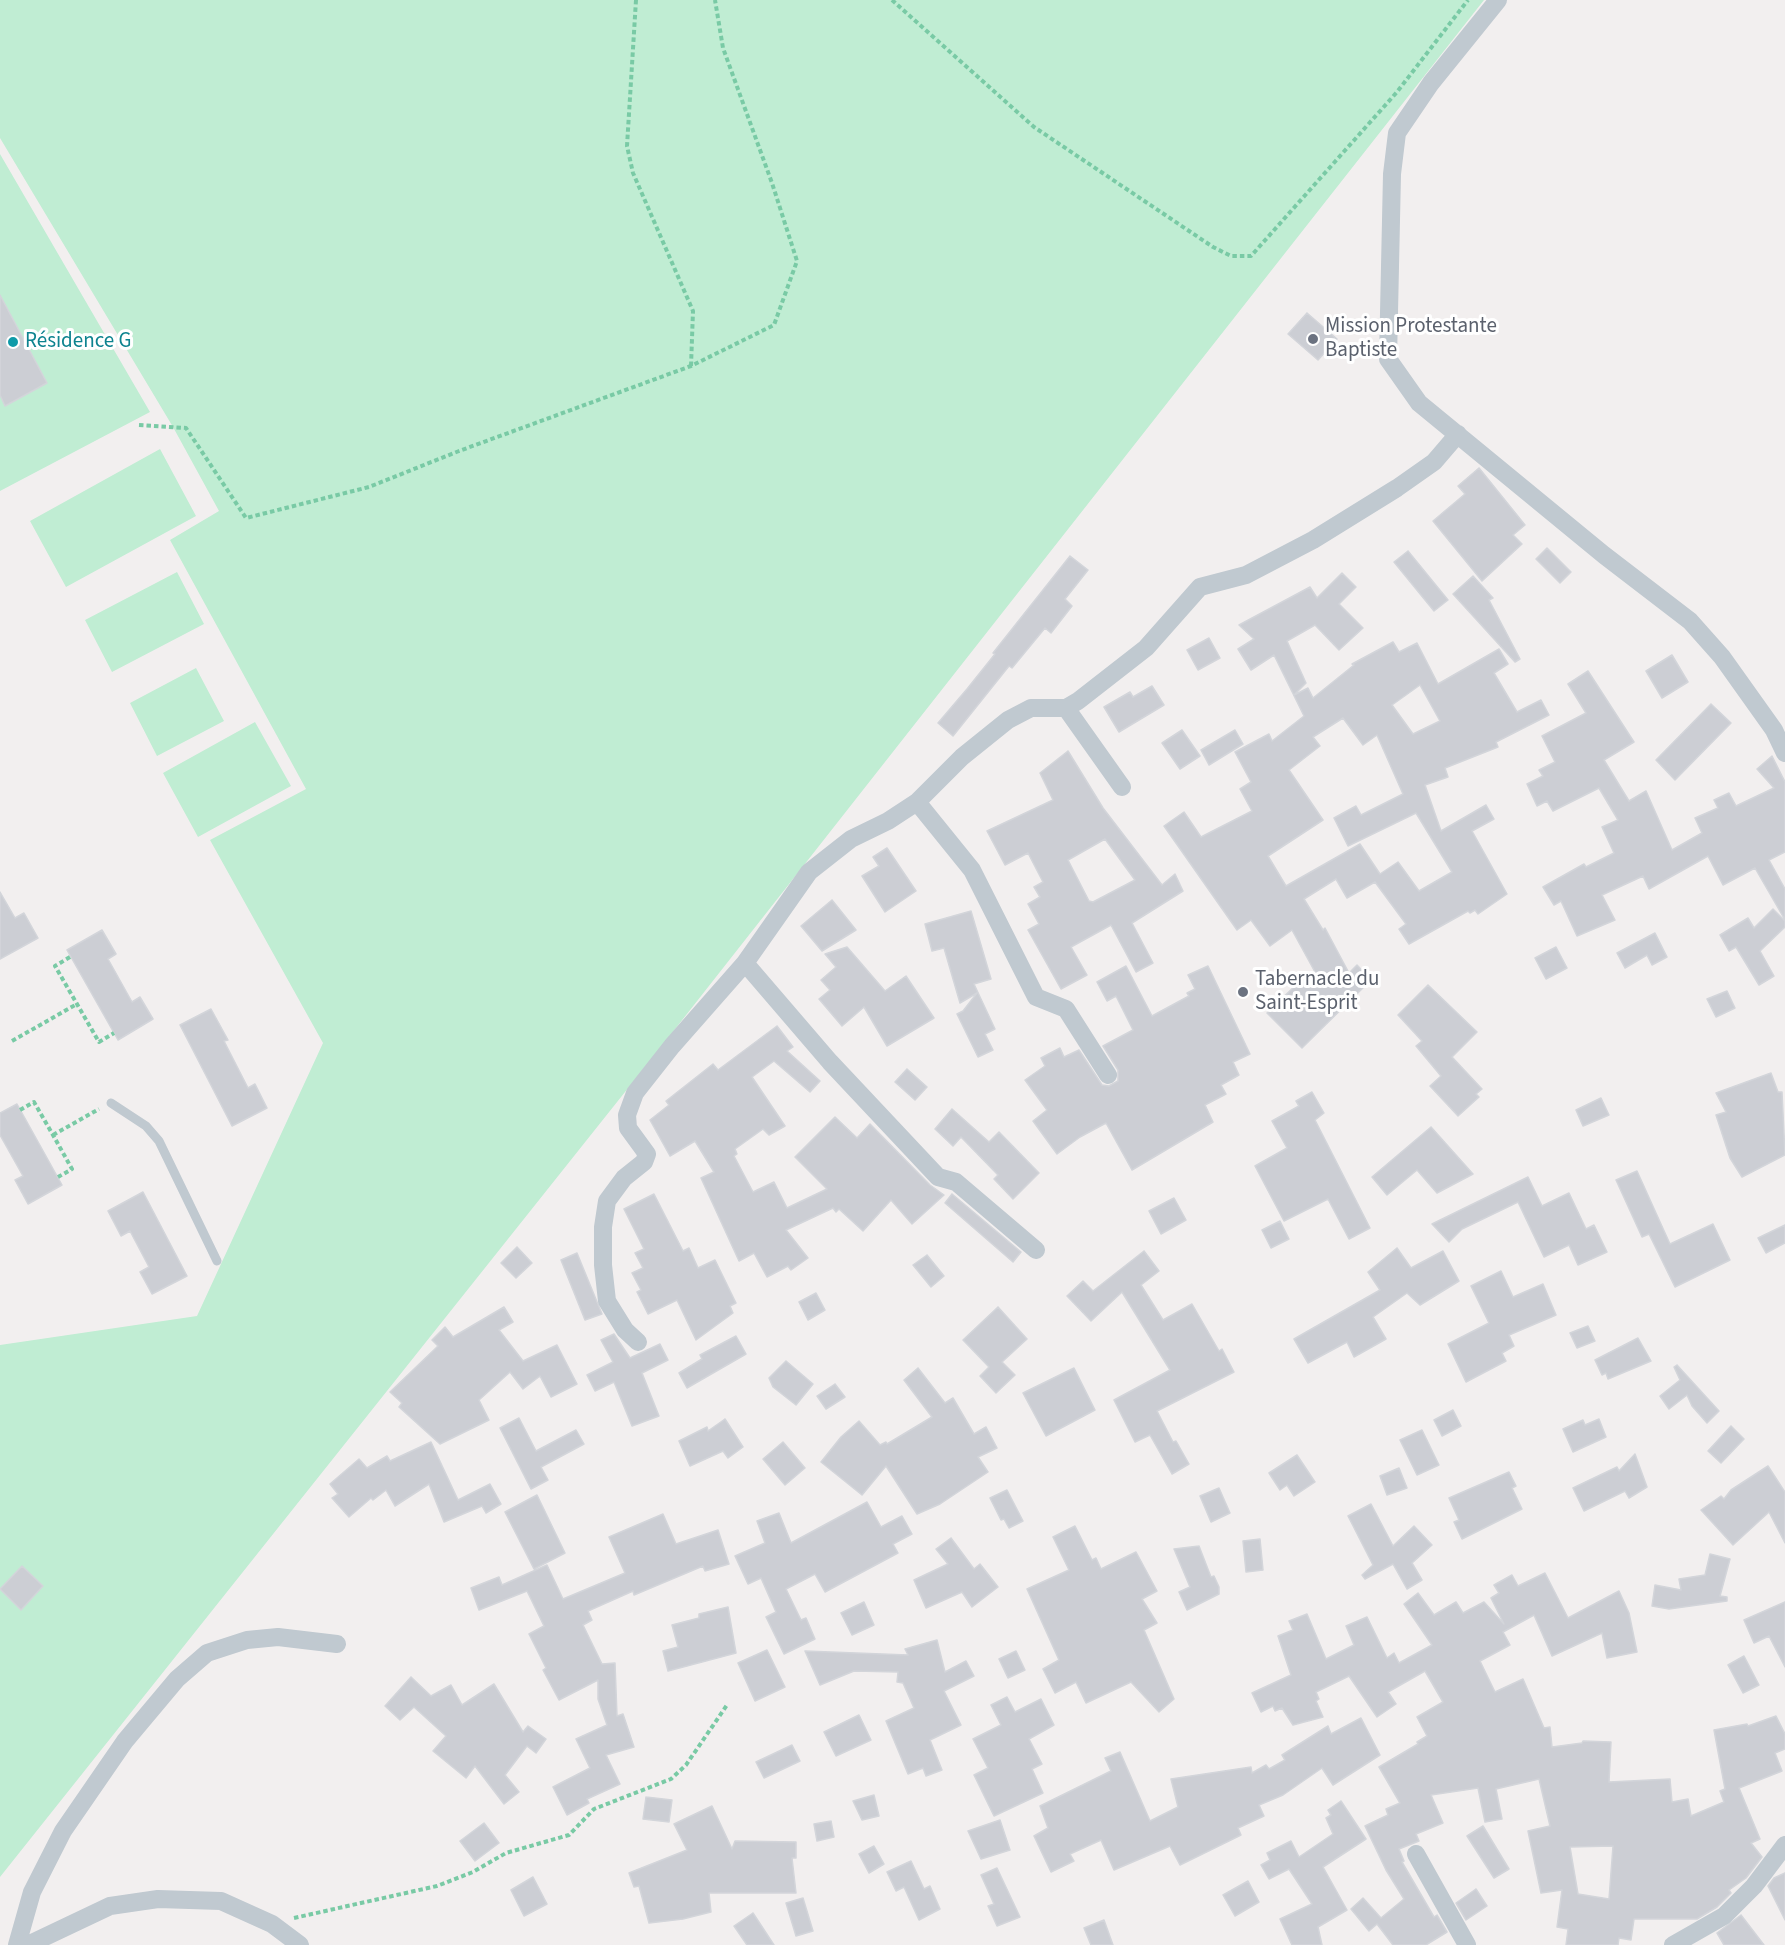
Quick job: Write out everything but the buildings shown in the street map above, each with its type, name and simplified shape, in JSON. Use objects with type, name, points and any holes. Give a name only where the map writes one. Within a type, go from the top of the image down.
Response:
[{"type":"street","points":[[1498,0],[1431,84],[1397,133],[1392,174],[1393,225],[1388,294],[1388,359],[1419,403],[1604,555],[1690,621],[1722,657],[1774,730],[1785,753]]},
{"type":"street","points":[[638,1342],[625,1330],[607,1301],[603,1265],[603,1227],[607,1201],[624,1178],[644,1162],[647,1154],[628,1128],[627,1115],[635,1093],[672,1046],[745,963],[809,872],[851,839],[888,821],[917,802],[962,757],[1008,720],[1031,708],[1066,708],[1146,648],[1200,587],[1246,575],[1313,540],[1434,462],[1458,434]]},
{"type":"street","points":[[1066,708],[1122,787]]},
{"type":"street","points":[[917,802],[972,870],[1036,997],[1066,1009],[1108,1075]]},
{"type":"street","points":[[745,963],[830,1062],[938,1177],[956,1182],[1036,1250]]},
{"type":"street","points":[[17,1945],[32,1892],[63,1831],[124,1741],[177,1679],[207,1653],[247,1640],[278,1636],[337,1644]]},
{"type":"street","points":[[1673,1945],[1724,1916],[1754,1886],[1785,1845]]},
{"type":"street","points":[[1416,1854],[1467,1945]]},
{"type":"street","points":[[28,1945],[110,1906],[158,1899],[221,1901],[272,1924],[300,1945]]},
{"type":"lane","points":[[111,1103],[146,1126],[159,1141],[217,1261]]},
{"type":"path","points":[[636,0],[627,146],[633,173],[693,311],[691,366]]},
{"type":"path","points":[[139,425],[186,428],[246,518],[369,487],[459,450],[691,366],[774,325],[797,261],[772,183],[723,48],[715,0]]},
{"type":"path","points":[[892,0],[1034,127],[1213,247],[1231,256],[1251,256],[1397,92],[1468,0]]},
{"type":"path","points":[[70,957],[55,966],[99,1042],[114,1033]]},
{"type":"path","points":[[12,1041],[77,1004]]},
{"type":"path","points":[[20,1110],[34,1102],[53,1135],[72,1169],[58,1177]]},
{"type":"path","points":[[53,1135],[111,1103]]},
{"type":"path","points":[[272,1924],[437,1886],[473,1872],[506,1854],[569,1835],[594,1809],[671,1779],[686,1765],[727,1705]]},
{"type":"green space","points":[[0,0],[1484,0],[668,1038],[0,1877],[0,1345],[197,1316],[323,1043],[210,840],[306,789],[170,540],[219,511],[173,427],[0,138]]},
{"type":"green space","points":[[0,154],[150,412],[0,491],[0,395],[6,405],[47,383],[0,295]]},
{"type":"green space","points":[[160,449],[196,516],[66,587],[30,521]]},
{"type":"green space","points":[[177,572],[204,624],[112,672],[85,620]]},
{"type":"green space","points":[[196,668],[224,721],[157,756],[130,703]]},
{"type":"green space","points":[[255,722],[291,786],[198,837],[163,773]]},
{"type":"place","name":"Mission Protestante Baptiste","points":[[1313,339]]},
{"type":"place","name":"Résidence G","points":[[13,342]]},
{"type":"place","name":"Tabernacle du Saint-Esprit","points":[[1243,992]]}]
